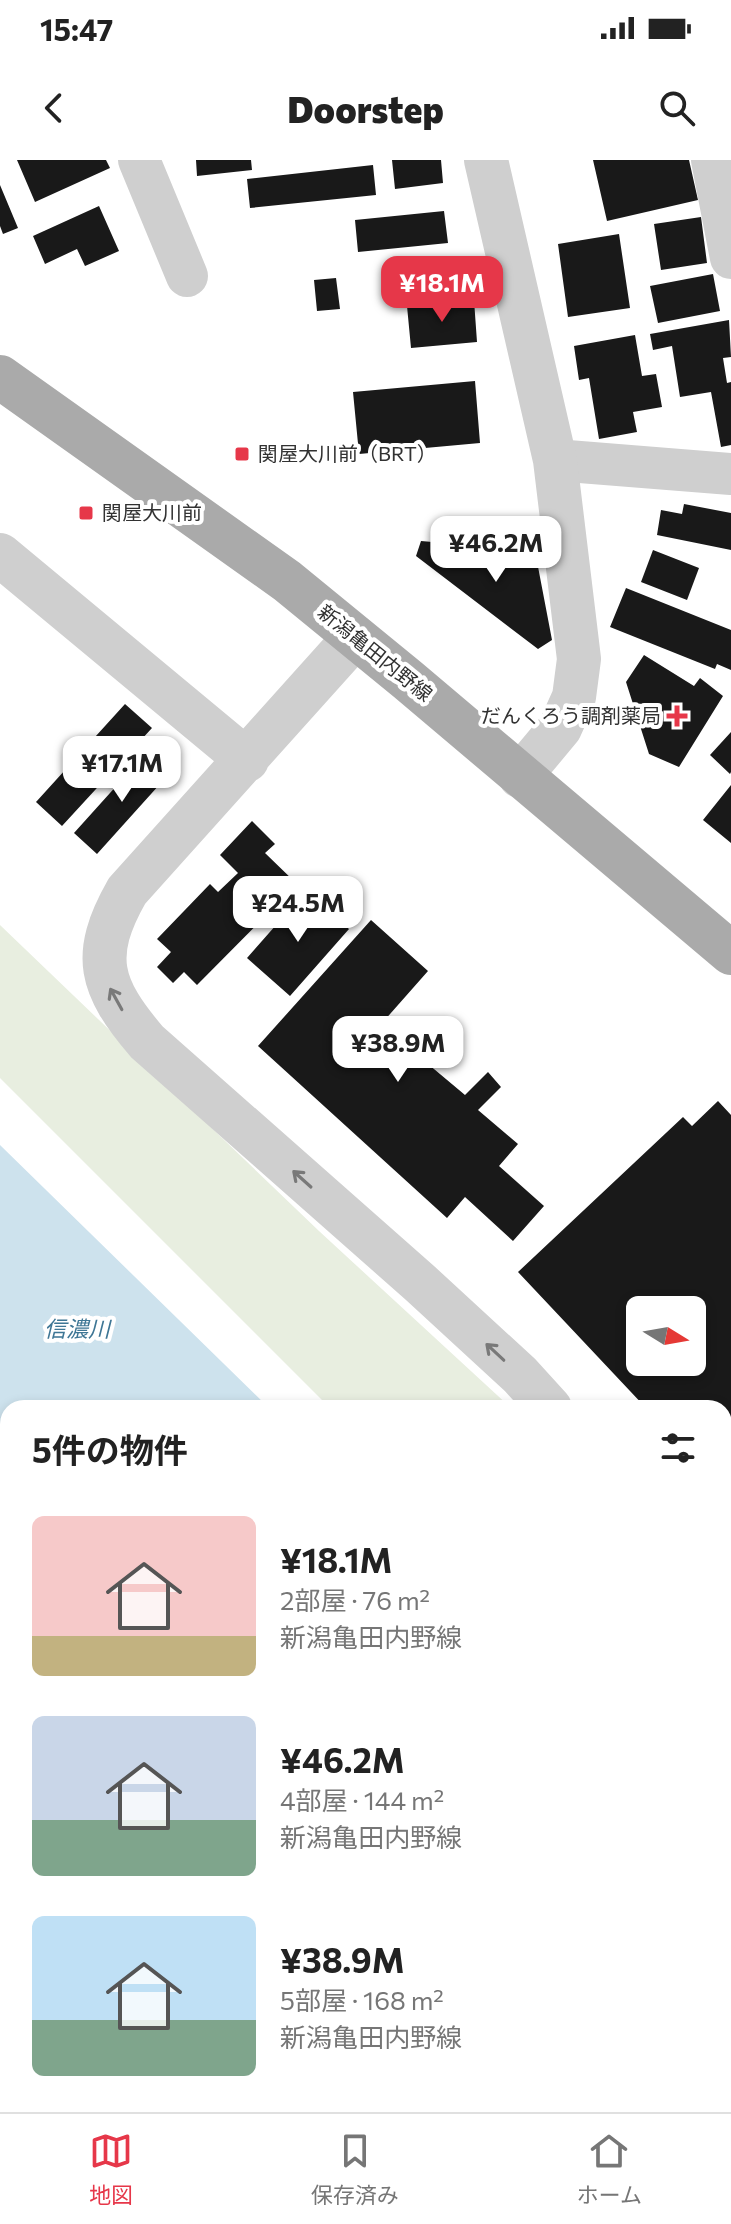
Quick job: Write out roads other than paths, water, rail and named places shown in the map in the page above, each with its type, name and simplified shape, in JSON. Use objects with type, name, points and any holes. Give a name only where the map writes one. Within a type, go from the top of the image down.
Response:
[{"type":"main road","name":"新潟亀田内野線","points":[[0,377],[287,581],[731,953]]},
{"type":"street","points":[[139,160],[187,276]]},
{"type":"street","points":[[486,160],[555,460],[579,659],[574,697],[560,728],[520,776]]},
{"type":"street","points":[[712,160],[731,258]]},
{"type":"street","points":[[555,460],[731,474]]},
{"type":"street","points":[[0,555],[247,760]]},
{"type":"street","points":[[355,637],[127,891],[111,918],[103,952],[109,988],[147,1042],[420,1283],[520,1375],[543,1400]]},
{"type":"water","name":"信濃川","points":[[0,1145],[261,1400],[0,1400]]},
{"type":"place","name":"関屋大川前（BRT）","points":[[242,454]]},
{"type":"place","name":"関屋大川前","points":[[86,513]]},
{"type":"place","name":"だんくろう調剤薬局","points":[[677,716]]}]
